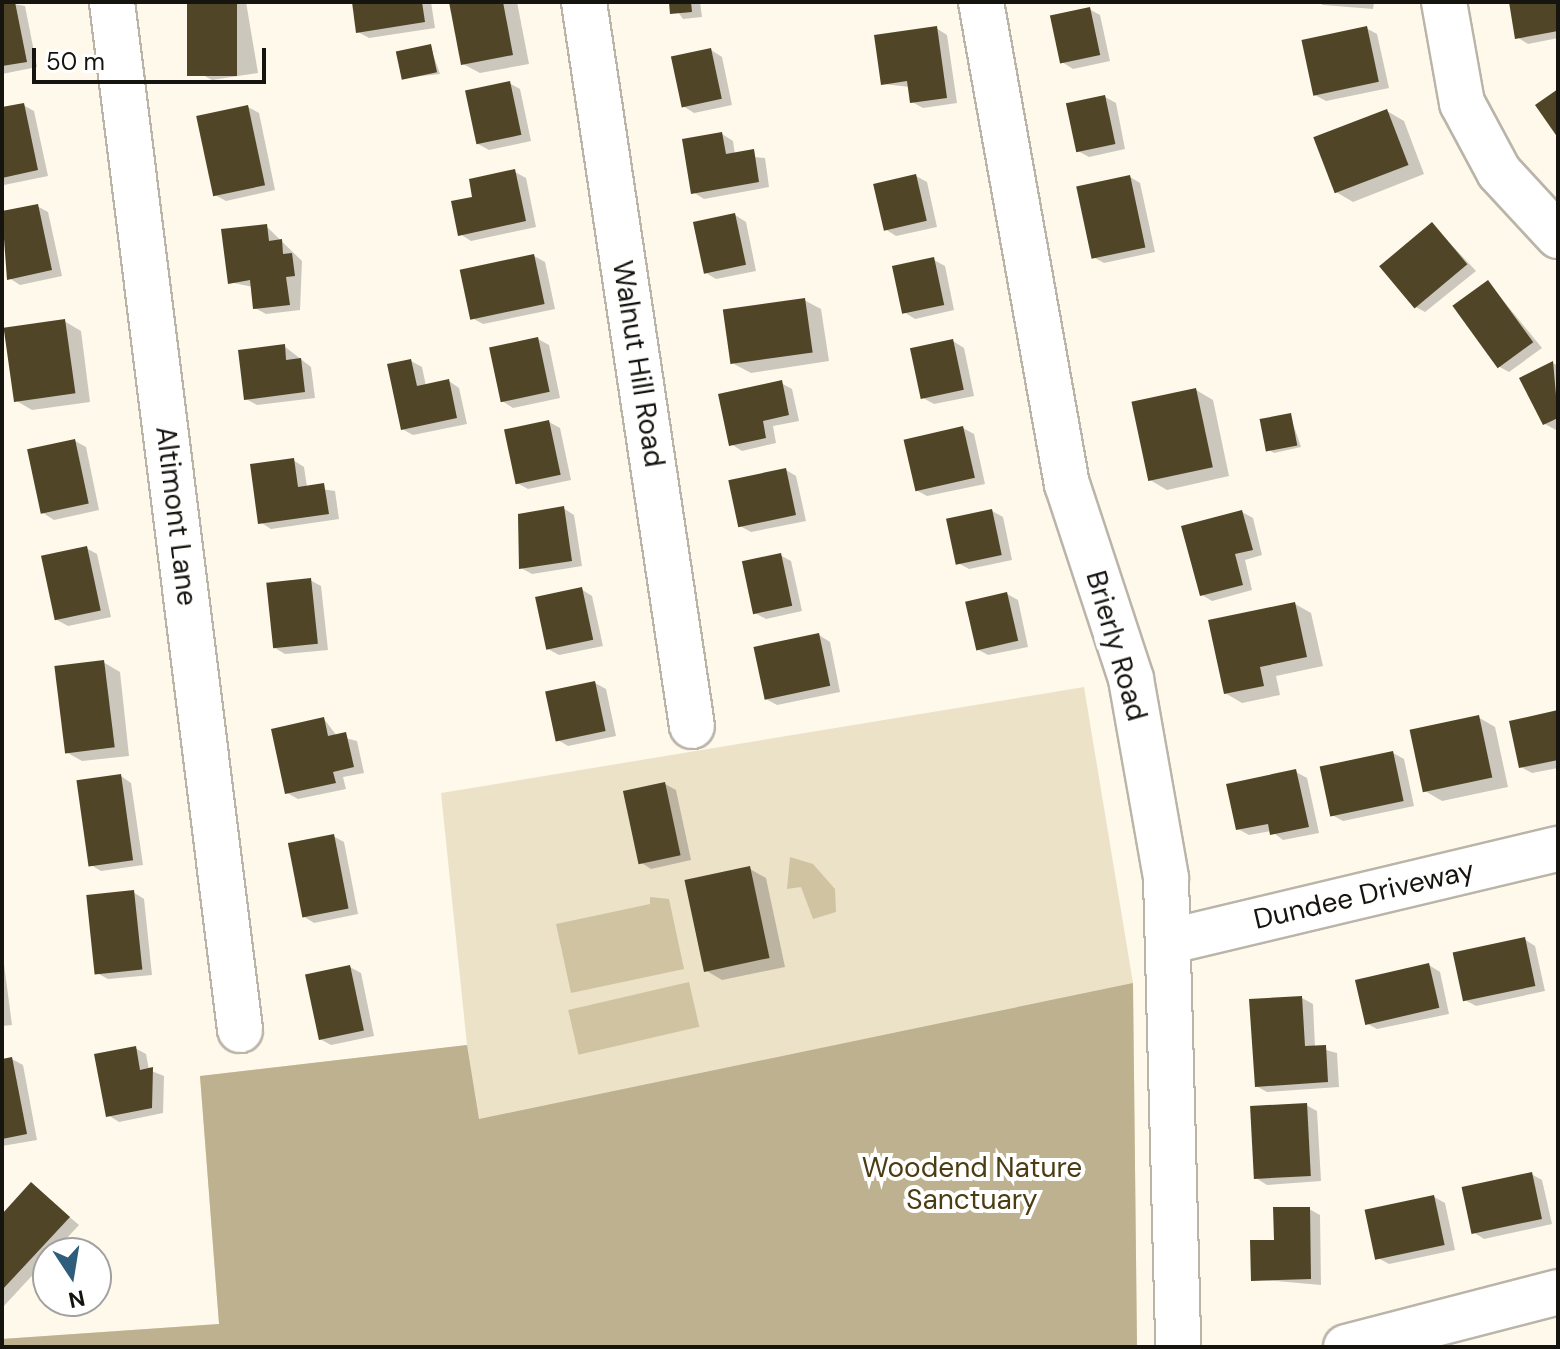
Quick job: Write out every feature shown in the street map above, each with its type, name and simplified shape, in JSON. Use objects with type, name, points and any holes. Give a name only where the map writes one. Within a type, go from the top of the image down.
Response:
[{"type":"street","name":"Altimont Lane","points":[[112,2],[240,1030]]},
{"type":"street","name":"Walnut Hill Road","points":[[584,2],[692,726]]},
{"type":"street","name":"Brierly Road","points":[[981,2],[1067,484],[1131,679],[1171,941],[1178,1347]]},
{"type":"street","points":[[1444,2],[1462,103],[1499,172],[1558,236]]},
{"type":"street","name":"Dundee Driveway","points":[[1171,941],[1558,849]]},
{"type":"street","points":[[1346,1347],[1558,1292]]},
{"type":"green space","points":[[1084,687],[1133,983],[1137,1347],[2,1347],[2,1339],[219,1324],[200,1076],[467,1045],[441,793]]},
{"type":"green space","name":"Woodend Nature Sanctuary","points":[[1133,983],[1137,1347],[2,1347],[2,1339],[219,1324],[200,1076],[467,1045],[479,1119]]},
{"type":"shaded area","points":[[790,857],[813,864],[835,889],[836,912],[813,919],[801,887],[787,889]]},
{"type":"shaded area","points":[[650,897],[669,899],[684,969],[571,993],[556,924],[650,904]]},
{"type":"shaded area","points":[[689,982],[699,1027],[579,1055],[568,1010]]},
{"type":"building","points":[[2,2],[15,2],[27,62],[2,66]]},
{"type":"building","points":[[187,2],[237,2],[237,76],[187,76]]},
{"type":"building","points":[[352,2],[422,2],[425,22],[356,33]]},
{"type":"building","points":[[449,2],[503,2],[513,55],[461,65]]},
{"type":"building","points":[[669,2],[691,2],[692,12],[670,14]]},
{"type":"building","points":[[1509,2],[1558,2],[1558,31],[1515,39]]},
{"type":"building","points":[[1090,7],[1100,55],[1060,63],[1050,16]]},
{"type":"building","points":[[937,26],[947,98],[910,103],[907,81],[881,85],[874,35]]},
{"type":"building","points":[[1367,26],[1379,82],[1313,96],[1301,40]]},
{"type":"building","points":[[431,44],[437,72],[402,80],[396,51]]},
{"type":"building","points":[[711,48],[722,99],[682,107],[671,57]]},
{"type":"building","points":[[510,81],[521,135],[476,144],[465,91]]},
{"type":"building","points":[[1558,89],[1558,138],[1535,105]]},
{"type":"building","points":[[1105,95],[1115,144],[1076,152],[1066,103]]},
{"type":"building","points":[[24,103],[38,170],[2,178],[2,107]]},
{"type":"building","points":[[248,105],[265,185],[213,196],[196,116]]},
{"type":"building","points":[[1387,109],[1409,165],[1335,193],[1313,137]]},
{"type":"building","points":[[722,132],[726,154],[754,149],[759,182],[691,194],[682,139]]},
{"type":"building","points":[[515,169],[526,221],[458,236],[451,201],[472,197],[469,179]]},
{"type":"building","points":[[916,174],[927,221],[884,231],[873,184]]},
{"type":"building","points":[[1130,175],[1145,247],[1092,259],[1076,186]]},
{"type":"building","points":[[38,204],[52,270],[7,280],[2,211]]},
{"type":"building","points":[[735,213],[746,265],[704,274],[693,222]]},
{"type":"building","points":[[1432,222],[1467,264],[1414,308],[1379,266]]},
{"type":"building","points":[[267,224],[269,241],[282,239],[283,254],[292,253],[295,276],[286,277],[290,305],[253,309],[250,280],[228,284],[221,229]]},
{"type":"building","points":[[534,254],[545,304],[470,320],[460,270]]},
{"type":"building","points":[[934,257],[944,305],[902,314],[892,266]]},
{"type":"building","points":[[1488,280],[1533,342],[1498,368],[1452,306]]},
{"type":"building","points":[[805,298],[813,352],[730,364],[723,310]]},
{"type":"building","points":[[65,319],[75,393],[14,402],[4,328]]},
{"type":"building","points":[[538,337],[550,392],[501,402],[489,347]]},
{"type":"building","points":[[953,339],[964,390],[921,399],[910,348]]},
{"type":"building","points":[[285,344],[286,360],[301,358],[305,392],[244,400],[238,350]]},
{"type":"building","points":[[411,359],[417,386],[449,379],[457,418],[401,430],[387,364]]},
{"type":"building","points":[[1553,361],[1558,418],[1543,425],[1519,378]]},
{"type":"building","points":[[782,380],[789,415],[763,421],[766,438],[729,446],[718,394]]},
{"type":"building","points":[[1196,388],[1213,467],[1148,481],[1131,402]]},
{"type":"building","points":[[1291,413],[1297,445],[1266,451],[1260,419]]},
{"type":"building","points":[[549,420],[561,475],[516,484],[504,430]]},
{"type":"building","points":[[963,426],[975,478],[915,491],[904,440]]},
{"type":"building","points":[[75,439],[89,504],[41,514],[27,449]]},
{"type":"building","points":[[294,458],[298,487],[324,483],[329,514],[258,524],[250,464]]},
{"type":"building","points":[[786,468],[796,515],[738,527],[728,480]]},
{"type":"building","points":[[564,506],[572,561],[519,569],[518,514]]},
{"type":"building","points":[[992,509],[1002,555],[956,565],[946,519]]},
{"type":"building","points":[[1242,510],[1253,550],[1235,554],[1243,585],[1200,596],[1181,526]]},
{"type":"building","points":[[87,546],[101,611],[55,620],[41,556]]},
{"type":"building","points":[[781,553],[792,606],[753,614],[742,561]]},
{"type":"building","points":[[311,578],[318,644],[273,648],[266,583]]},
{"type":"building","points":[[582,587],[593,640],[546,650],[535,597]]},
{"type":"building","points":[[1007,592],[1018,641],[976,650],[965,602]]},
{"type":"building","points":[[1295,602],[1307,657],[1260,667],[1264,686],[1224,694],[1208,620]]},
{"type":"building","points":[[819,633],[830,686],[765,700],[753,647]]},
{"type":"building","points":[[104,660],[115,747],[65,753],[54,666]]},
{"type":"building","points":[[595,681],[606,731],[556,741],[545,692]]},
{"type":"building","points":[[1558,710],[1558,760],[1519,768],[1509,721]]},
{"type":"building","points":[[1479,715],[1492,778],[1423,792],[1410,730]]},
{"type":"building","points":[[324,717],[328,736],[346,732],[354,767],[333,772],[336,783],[285,794],[271,729]]},
{"type":"building","points":[[1393,751],[1404,801],[1330,816],[1320,767]]},
{"type":"building","points":[[1296,769],[1309,827],[1270,835],[1268,824],[1236,830],[1226,784]]},
{"type":"building","points":[[121,774],[133,860],[89,866],[76,780]]},
{"type":"building","points":[[665,782],[681,855],[639,864],[623,791]]},
{"type":"building","points":[[334,834],[349,909],[302,918],[288,843]]},
{"type":"building","points":[[750,866],[770,958],[704,972],[684,880]]},
{"type":"building","points":[[134,890],[142,970],[95,975],[86,895]]},
{"type":"building","points":[[1525,937],[1535,986],[1463,1001],[1453,952]]},
{"type":"building","points":[[1429,963],[1439,1008],[1365,1025],[1355,980]]},
{"type":"building","points":[[350,965],[364,1031],[319,1040],[305,975]]},
{"type":"building","points":[[1302,996],[1305,1046],[1326,1045],[1328,1082],[1255,1087],[1249,999]]},
{"type":"building","points":[[136,1046],[140,1070],[153,1067],[152,1108],[106,1117],[94,1054]]},
{"type":"building","points":[[12,1057],[27,1134],[2,1139],[2,1059]]},
{"type":"building","points":[[1307,1103],[1311,1176],[1254,1179],[1250,1106]]},
{"type":"building","points":[[1532,1172],[1542,1219],[1472,1234],[1462,1187]]},
{"type":"building","points":[[31,1182],[70,1217],[51,1237],[32,1237],[32,1258],[2,1290],[2,1214]]},
{"type":"building","points":[[1434,1195],[1445,1245],[1375,1260],[1365,1210]]},
{"type":"building","points":[[1273,1207],[1310,1207],[1311,1279],[1251,1281],[1250,1240],[1274,1240]]}]
